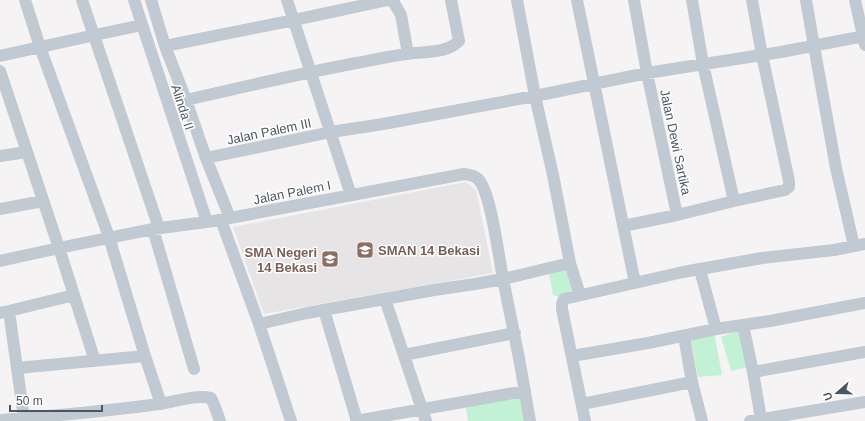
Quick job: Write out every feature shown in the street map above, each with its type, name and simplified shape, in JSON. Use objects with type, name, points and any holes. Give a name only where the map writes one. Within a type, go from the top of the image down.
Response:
[{"type":"street","points":[[25,0],[40,47],[109,237],[161,404]]},
{"type":"street","points":[[82,0],[95,35],[156,228],[194,369]]},
{"type":"street","name":"Alinda II","points":[[134,0],[207,222]]},
{"type":"street","points":[[151,0],[165,46],[209,158],[230,218],[259,324],[291,421]]},
{"type":"street","points":[[287,0],[351,195]]},
{"type":"street","points":[[165,46],[388,0],[393,1],[401,15],[408,54]]},
{"type":"street","points":[[186,100],[311,72],[448,48],[459,41],[451,0]]},
{"type":"street","points":[[517,0],[535,96],[570,263],[580,295]]},
{"type":"street","points":[[577,0],[635,283]]},
{"type":"street","name":"Jalan Dewi Sartika","points":[[634,0],[647,73],[677,216]]},
{"type":"street","points":[[692,0],[703,64],[734,201]]},
{"type":"street","points":[[623,226],[677,216],[734,201],[785,190],[788,187],[789,181],[762,55],[752,0]]},
{"type":"street","points":[[585,421],[562,309],[564,299],[683,272],[762,258],[834,250],[860,245],[836,168],[806,0]]},
{"type":"street","points":[[855,0],[864,39]]},
{"type":"street","points":[[0,56],[142,25]]},
{"type":"street","name":"Jalan Palem III","points":[[209,158],[331,132],[535,96],[647,73],[864,39]]},
{"type":"street","points":[[0,71],[95,361]]},
{"type":"street","points":[[0,156],[27,152]]},
{"type":"street","name":"Jalan Palem I","points":[[0,260],[156,228],[230,218],[464,174],[473,175],[483,185],[486,191],[494,224],[503,279]]},
{"type":"street","points":[[0,209],[43,201]]},
{"type":"street","points":[[259,324],[307,313],[503,279],[570,263]]},
{"type":"street","points":[[700,270],[716,329]]},
{"type":"street","points":[[503,279],[515,333],[530,421]]},
{"type":"street","points":[[24,418],[17,368],[5,312],[74,295]]},
{"type":"street","points":[[385,299],[426,421]]},
{"type":"street","points":[[572,356],[865,303]]},
{"type":"street","points":[[324,310],[357,421],[525,391]]},
{"type":"street","points":[[743,325],[752,372],[755,420],[865,402]]},
{"type":"street","points":[[404,355],[515,333]]},
{"type":"street","points":[[684,336],[692,382],[702,421]]},
{"type":"street","points":[[752,372],[865,352]]},
{"type":"street","points":[[17,368],[145,356]]},
{"type":"street","points":[[582,404],[692,382]]},
{"type":"street","points":[[0,420],[161,404],[201,397],[211,398],[220,421]]},
{"type":"shaded area","name":"SMAN 14 Bekasi","points":[[466,182],[476,190],[493,273],[264,314],[233,227]]},
{"type":"green space","points":[[567,268],[575,293],[561,297],[553,295],[549,274]]},
{"type":"green space","points":[[742,330],[748,367],[731,371],[721,337]]},
{"type":"green space","points":[[714,332],[722,375],[698,377],[691,340]]},
{"type":"green space","points":[[523,395],[530,421],[468,421],[465,403]]},
{"type":"place","name":"SMAN 14 Bekasi","points":[[365,250]]},
{"type":"place","name":"SMA Negeri 14 Bekasi","points":[[330,259]]}]
